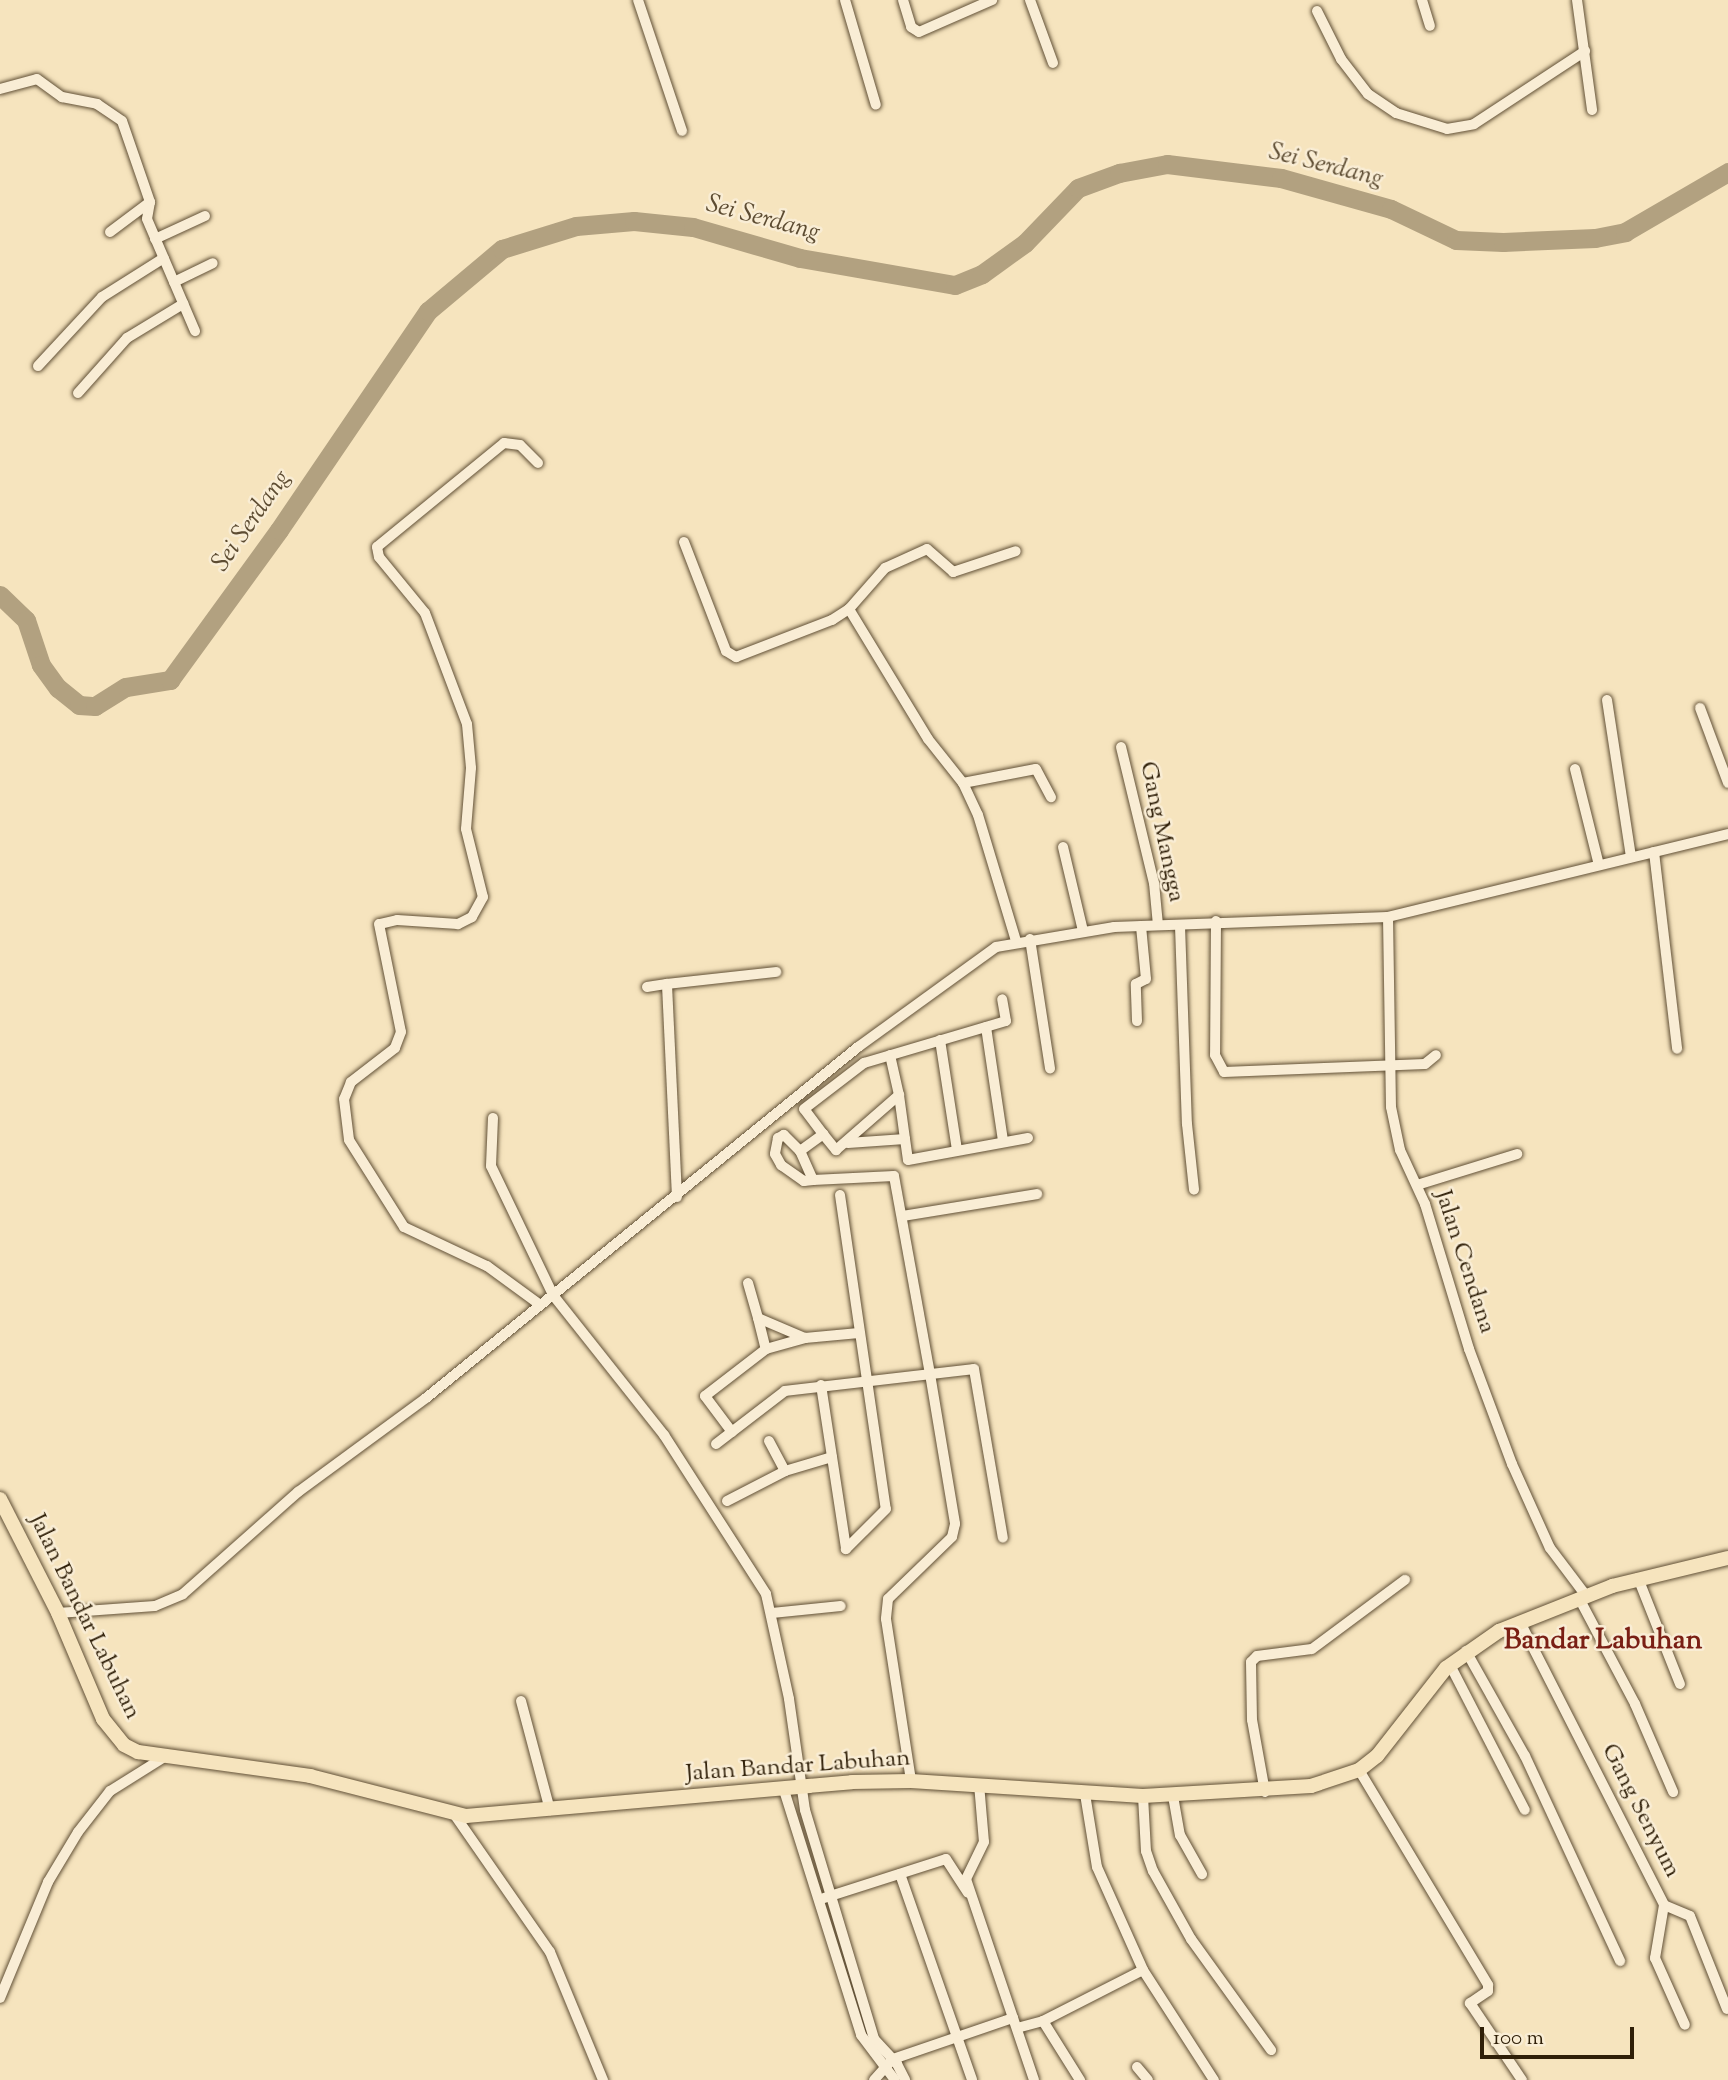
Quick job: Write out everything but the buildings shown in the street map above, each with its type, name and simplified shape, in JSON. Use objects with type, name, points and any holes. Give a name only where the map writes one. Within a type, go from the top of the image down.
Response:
[{"type":"main road","name":"Jalan Bandar Labuhan","points":[[0,1499],[58,1613],[114,1735],[138,1752],[310,1776],[454,1814],[491,1817],[801,1785],[911,1781],[1143,1796],[1265,1792],[1311,1786],[1359,1770],[1388,1743],[1450,1665],[1465,1651],[1520,1622],[1638,1578],[1728,1558]]},
{"type":"street","points":[[638,0],[682,131]]},
{"type":"street","points":[[845,0],[876,105]]},
{"type":"street","points":[[903,0],[911,27],[919,32],[992,0]]},
{"type":"street","points":[[1030,0],[1053,64]]},
{"type":"street","points":[[1422,0],[1430,26]]},
{"type":"street","points":[[1577,0],[1592,110]]},
{"type":"street","points":[[1317,11],[1341,59],[1368,94],[1396,113],[1447,129],[1474,124],[1585,51]]},
{"type":"street","points":[[0,89],[37,79],[62,97],[110,110],[122,121],[150,202],[146,219],[195,331]]},
{"type":"street","points":[[110,232],[150,202]]},
{"type":"street","points":[[155,239],[205,216]]},
{"type":"street","points":[[38,366],[102,297],[164,258]]},
{"type":"street","points":[[174,282],[213,263]]},
{"type":"street","points":[[78,393],[127,338],[183,304]]},
{"type":"street","points":[[538,463],[520,445],[504,443],[377,547],[379,557],[425,614],[467,724],[471,768],[467,829],[484,897],[472,917],[458,924],[397,920],[379,924],[398,1003],[400,1037],[384,1058],[351,1083],[344,1099],[349,1140],[404,1227],[487,1266],[539,1304]]},
{"type":"street","points":[[684,542],[726,651],[733,657],[827,622],[849,609],[886,568],[927,549],[953,572],[1016,551]]},
{"type":"street","points":[[849,609],[928,739],[962,783],[978,815],[1016,941]]},
{"type":"street","points":[[1607,700],[1631,857]]},
{"type":"street","points":[[1700,708],[1728,783]]},
{"type":"street","name":"Gang Mangga","points":[[1121,747],[1154,883],[1158,925]]},
{"type":"street","points":[[962,783],[1036,769],[1051,797]]},
{"type":"street","points":[[1575,769],[1599,865]]},
{"type":"street","points":[[58,1613],[155,1606],[180,1596],[298,1492],[426,1398],[539,1304],[980,955],[1016,941],[1083,931],[1158,925],[1180,926],[1216,921],[1269,923],[1388,917],[1728,834]]},
{"type":"street","points":[[1063,847],[1083,931]]},
{"type":"street","points":[[1654,852],[1676,1049]]},
{"type":"street","name":"Jalan Cendana","points":[[1388,917],[1391,1107],[1399,1150],[1417,1185],[1487,1402],[1512,1464],[1550,1548],[1584,1598],[1635,1704],[1673,1792]]},
{"type":"street","points":[[1216,921],[1215,1055],[1224,1072],[1390,1063],[1425,1064],[1436,1055]]},
{"type":"street","points":[[1137,1021],[1136,985],[1146,976],[1141,926]]},
{"type":"street","points":[[1180,926],[1187,1124],[1194,1190]]},
{"type":"street","points":[[1030,939],[1050,1068]]},
{"type":"street","points":[[646,987],[776,972]]},
{"type":"street","points":[[667,984],[677,1197]]},
{"type":"street","points":[[905,1139],[848,1143],[836,1150],[804,1110],[864,1063],[1006,1021],[1002,999]]},
{"type":"street","points":[[986,1027],[1003,1141]]},
{"type":"street","points":[[940,1040],[957,1150]]},
{"type":"street","points":[[890,1055],[899,1095],[908,1160],[1028,1138]]},
{"type":"street","points":[[848,1143],[852,1135],[899,1095]]},
{"type":"street","points":[[493,1118],[491,1166],[553,1295],[664,1435],[750,1566],[772,1613],[801,1785],[813,1839],[874,2039],[899,2076]]},
{"type":"street","points":[[772,1119],[800,1151],[813,1180]]},
{"type":"street","points":[[762,1127],[774,1143],[775,1154],[790,1175],[813,1180],[894,1175],[955,1524],[952,1537],[888,1599],[886,1619],[911,1781]]},
{"type":"street","points":[[800,1151],[823,1134]]},
{"type":"street","points":[[774,1143],[784,1135]]},
{"type":"street","points":[[1417,1185],[1517,1154]]},
{"type":"street","points":[[903,1216],[1037,1194]]},
{"type":"street","points":[[821,1385],[846,1549],[886,1509],[840,1195]]},
{"type":"street","points":[[748,1283],[766,1349]]},
{"type":"street","points":[[758,1318],[805,1338]]},
{"type":"street","points":[[732,1432],[705,1396],[766,1349],[805,1338],[859,1333]]},
{"type":"street","points":[[716,1444],[785,1391],[866,1378],[974,1369],[1003,1538]]},
{"type":"street","points":[[769,1441],[785,1471]]},
{"type":"street","points":[[727,1501],[785,1471],[832,1457]]},
{"type":"street","points":[[1638,1578],[1680,1684]]},
{"type":"street","points":[[1265,1792],[1252,1720],[1251,1662],[1257,1656],[1312,1649],[1405,1580]]},
{"type":"street","points":[[772,1613],[841,1606]]},
{"type":"street","name":"Gang Senyum","points":[[1520,1622],[1664,1905],[1655,1958],[1685,2025]]},
{"type":"street","points":[[1465,1651],[1531,1769],[1620,1961]]},
{"type":"street","points":[[1450,1665],[1525,1810]]},
{"type":"street","points":[[522,1701],[550,1810]]},
{"type":"street","points":[[0,1998],[48,1882],[78,1832],[110,1791],[169,1755]]},
{"type":"street","points":[[1359,1770],[1488,1985],[1488,1991],[1470,2003],[1522,2080]]},
{"type":"street","points":[[979,1784],[984,1842],[967,1875],[970,1895],[1034,2080]]},
{"type":"street","points":[[783,1787],[860,2035],[872,2055],[889,2062]]},
{"type":"street","points":[[1085,1794],[1097,1867],[1143,1970],[1207,2078]]},
{"type":"street","points":[[1143,1796],[1146,1851],[1153,1871],[1191,1939],[1271,2050]]},
{"type":"street","points":[[1173,1796],[1180,1835],[1202,1874]]},
{"type":"street","points":[[454,1814],[550,1952],[603,2080]]},
{"type":"street","points":[[801,1842],[813,1839]]},
{"type":"street","points":[[818,1900],[946,1859],[970,1895]]},
{"type":"street","points":[[900,1874],[972,2080]]},
{"type":"street","points":[[1664,1905],[1690,1916],[1727,2009]]},
{"type":"street","points":[[874,2080],[889,2062],[958,2038],[1015,2023],[1043,2021],[1143,1970]]},
{"type":"street","points":[[1043,2021],[1080,2080]]},
{"type":"street","points":[[1137,2067],[1148,2080]]},
{"type":"waterway","name":"Sei Serdang","points":[[0,595],[26,620],[41,665],[58,688],[79,705],[95,706],[126,687],[170,680],[279,530],[428,311],[502,249],[576,226],[634,221],[693,227],[800,258],[955,285],[982,274],[1025,243],[1078,188],[1119,173],[1167,164],[1281,178],[1391,209],[1456,240],[1503,242],[1595,238],[1625,232],[1728,172]]},
{"type":"district","name":"Bandar Labuhan","points":[[1603,1641]]}]
